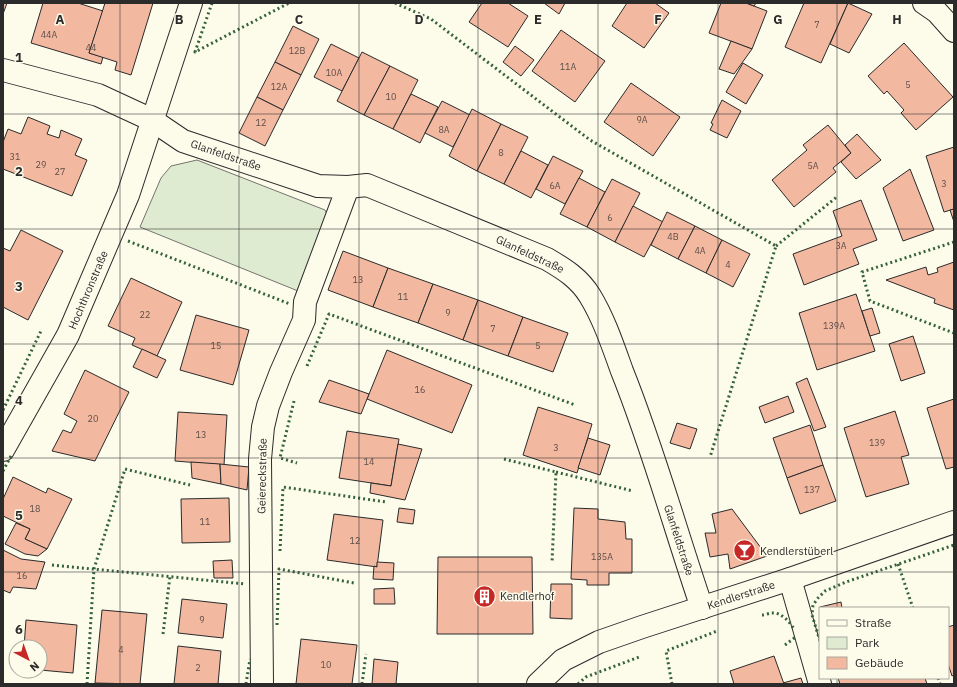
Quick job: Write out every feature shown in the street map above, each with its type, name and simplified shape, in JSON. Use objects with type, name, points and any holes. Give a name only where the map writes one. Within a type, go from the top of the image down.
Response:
[{"type":"street","points":[[152,120],[191,3]]},
{"type":"street","points":[[924,3],[937,12],[954,31]]},
{"type":"street","name":"Glanfeldstraße","points":[[3,70],[98,95],[152,120],[183,141],[318,186],[348,187],[367,185],[547,259],[563,268],[576,278],[590,295],[603,322],[633,399],[702,608]]},
{"type":"street","name":"Hochthronstraße","points":[[3,450],[73,324],[128,195],[152,120]]},
{"type":"street","name":"Geiereckstraße","points":[[262,684],[260,459],[263,427],[268,406],[281,372],[304,320],[305,302],[348,187]]},
{"type":"street","name":"Kendlerstraße","points":[[538,684],[563,660],[599,642],[790,579],[954,522]]},
{"type":"street","points":[[790,579],[820,684]]},
{"type":"green space","points":[[197,160],[325,210],[330,220],[303,293],[140,227],[161,178],[171,166]]},
{"type":"building","points":[[3,3],[7,3],[3,14]]},
{"type":"building","points":[[43,3],[78,3],[103,11],[89,53],[103,57],[101,64],[31,43]]},
{"type":"building","points":[[105,3],[153,3],[131,75],[115,70],[117,62],[89,53]]},
{"type":"building","points":[[482,3],[508,3],[528,16],[508,47],[469,22]]},
{"type":"building","points":[[544,3],[565,3],[559,14]]},
{"type":"building","points":[[627,3],[655,3],[669,13],[644,48],[612,26]]},
{"type":"building","points":[[721,3],[746,3],[767,11],[752,49],[709,33]]},
{"type":"building","points":[[746,3],[756,3],[754,6]]},
{"type":"building","points":[[804,3],[848,3],[821,63],[785,47]]},
{"type":"building","points":[[848,3],[872,14],[849,53],[830,44]]},
{"type":"building","points":[[293,26],[319,39],[301,75],[275,62]]},
{"type":"building","points":[[561,30],[605,61],[575,102],[532,71]]},
{"type":"building","points":[[731,41],[752,49],[734,74],[719,69]]},
{"type":"building","points":[[904,43],[953,97],[916,130],[901,113],[904,110],[887,91],[884,94],[868,76]]},
{"type":"building","points":[[331,44],[359,58],[342,91],[314,77]]},
{"type":"building","points":[[515,46],[534,60],[521,76],[503,62]]},
{"type":"building","points":[[362,52],[390,66],[364,115],[337,101]]},
{"type":"building","points":[[275,62],[301,75],[283,110],[257,97]]},
{"type":"building","points":[[743,63],[763,75],[746,104],[726,92]]},
{"type":"building","points":[[390,66],[418,80],[393,129],[364,115]]},
{"type":"building","points":[[631,83],[680,117],[653,156],[604,122]]},
{"type":"building","points":[[411,94],[438,107],[420,143],[393,129]]},
{"type":"building","points":[[257,97],[283,110],[265,146],[239,133]]},
{"type":"building","points":[[722,100],[741,111],[727,138],[710,130],[713,124],[711,123]]},
{"type":"building","points":[[442,101],[470,115],[453,147],[425,133]]},
{"type":"building","points":[[472,109],[501,124],[477,171],[449,156]]},
{"type":"building","points":[[28,117],[50,126],[47,134],[59,138],[61,130],[82,139],[75,155],[87,160],[72,196],[3,169],[3,142],[8,129],[21,134]]},
{"type":"building","points":[[501,124],[528,137],[504,184],[477,171]]},
{"type":"building","points":[[828,125],[851,153],[833,168],[836,172],[794,207],[772,180],[807,150],[803,145]]},
{"type":"building","points":[[857,134],[881,160],[856,179],[841,162],[851,153],[845,145]]},
{"type":"building","points":[[954,147],[954,209],[944,212],[926,156]]},
{"type":"building","points":[[521,151],[548,165],[531,198],[504,184]]},
{"type":"building","points":[[553,156],[583,171],[565,204],[536,189]]},
{"type":"building","points":[[910,169],[934,230],[903,241],[883,188]]},
{"type":"building","points":[[579,178],[605,192],[587,227],[560,214]]},
{"type":"building","points":[[612,179],[640,193],[615,242],[587,227]]},
{"type":"building","points":[[861,200],[877,240],[853,249],[859,264],[804,285],[793,254],[842,236],[833,211]]},
{"type":"building","points":[[633,206],[663,222],[644,257],[615,242]]},
{"type":"building","points":[[954,209],[954,222],[950,210]]},
{"type":"building","points":[[667,212],[695,226],[678,259],[651,245]]},
{"type":"building","points":[[695,226],[722,240],[706,273],[678,259]]},
{"type":"building","points":[[21,230],[63,251],[28,320],[3,307],[3,248],[10,251]]},
{"type":"building","points":[[722,240],[750,254],[733,287],[706,273]]},
{"type":"building","points":[[343,251],[388,268],[373,307],[328,290]]},
{"type":"building","points":[[954,262],[954,310],[934,303],[935,299],[886,280],[926,267],[928,275],[938,272],[937,268]]},
{"type":"building","points":[[388,268],[433,284],[418,323],[373,307]]},
{"type":"building","points":[[131,278],[182,302],[157,356],[132,345],[135,338],[108,326]]},
{"type":"building","points":[[433,284],[478,300],[463,340],[418,323]]},
{"type":"building","points":[[856,294],[875,351],[817,370],[799,313]]},
{"type":"building","points":[[478,300],[523,317],[508,356],[463,340]]},
{"type":"building","points":[[872,308],[880,333],[870,336],[862,311]]},
{"type":"building","points":[[196,315],[249,330],[233,385],[180,370]]},
{"type":"building","points":[[523,317],[568,333],[553,372],[508,356]]},
{"type":"building","points":[[913,336],[925,373],[901,381],[889,344]]},
{"type":"building","points":[[142,349],[166,360],[157,378],[133,367]]},
{"type":"building","points":[[387,350],[472,385],[452,433],[367,399]]},
{"type":"building","points":[[85,370],[129,392],[95,461],[52,451],[63,430],[71,433],[77,421],[64,414]]},
{"type":"building","points":[[807,378],[826,427],[814,431],[796,383]]},
{"type":"building","points":[[329,380],[369,394],[361,414],[319,402]]},
{"type":"building","points":[[788,396],[794,412],[765,423],[759,407]]},
{"type":"building","points":[[954,399],[954,467],[946,469],[927,408]]},
{"type":"building","points":[[538,407],[592,424],[577,473],[523,455]]},
{"type":"building","points":[[895,411],[909,455],[901,457],[909,484],[866,497],[844,428]]},
{"type":"building","points":[[178,412],[227,415],[224,465],[175,461]]},
{"type":"building","points":[[677,423],[697,429],[690,449],[670,443]]},
{"type":"building","points":[[810,425],[823,465],[787,478],[773,438]]},
{"type":"building","points":[[347,431],[399,439],[391,486],[339,478]]},
{"type":"building","points":[[588,438],[610,445],[600,475],[578,468]]},
{"type":"building","points":[[398,444],[422,449],[405,500],[370,493],[371,483],[391,486]]},
{"type":"building","points":[[191,462],[220,464],[221,484],[192,478]]},
{"type":"building","points":[[220,464],[249,467],[247,490],[221,484]]},
{"type":"building","points":[[823,465],[836,501],[800,514],[787,478]]},
{"type":"building","points":[[13,477],[46,493],[48,488],[72,499],[47,549],[25,539],[30,529],[3,516],[3,499]]},
{"type":"building","points":[[229,498],[230,542],[182,543],[181,499]]},
{"type":"building","points":[[399,508],[415,510],[413,524],[397,522]]},
{"type":"building","points":[[574,508],[598,509],[598,519],[625,522],[626,539],[632,539],[632,573],[609,573],[609,585],[587,585],[587,580],[571,579]]},
{"type":"building","points":[[732,509],[767,556],[730,569],[728,554],[710,557],[705,533],[716,533],[712,514]]},
{"type":"building","points":[[334,514],[383,520],[377,567],[327,560]]},
{"type":"building","points":[[16,523],[30,529],[25,539],[47,549],[38,556],[25,554],[5,544]]},
{"type":"building","points":[[3,550],[21,559],[45,562],[36,589],[13,587],[10,593],[3,590]]},
{"type":"building","name":"Kendlerhof","points":[[438,557],[532,557],[533,634],[437,634]]},
{"type":"building","points":[[232,560],[233,578],[214,578],[213,561]]},
{"type":"building","points":[[377,562],[394,563],[393,580],[373,579],[374,566],[377,567]]},
{"type":"building","points":[[551,584],[572,584],[572,619],[550,618]]},
{"type":"building","points":[[394,588],[395,604],[374,604],[374,589]]},
{"type":"building","points":[[182,599],[227,604],[223,638],[178,633]]},
{"type":"building","points":[[841,602],[842,607],[820,607]]},
{"type":"building","points":[[102,610],[147,614],[140,684],[95,683]]},
{"type":"building","points":[[26,620],[77,625],[73,673],[48,671],[48,639],[25,639]]},
{"type":"building","points":[[954,625],[954,675],[952,676],[949,667],[949,627]]},
{"type":"building","points":[[301,639],[357,645],[352,684],[296,684]]},
{"type":"building","points":[[178,646],[221,651],[218,684],[174,684]]},
{"type":"building","points":[[774,656],[784,684],[734,684],[730,671]]},
{"type":"building","points":[[374,659],[398,662],[396,684],[372,684]]},
{"type":"building","points":[[801,678],[803,684],[783,683]]},
{"type":"building","points":[[838,679],[925,679],[927,684],[840,684]]},
{"type":"hedge","points":[[212,3],[195,52],[289,3]]},
{"type":"hedge","points":[[395,3],[431,19],[590,140],[776,246],[710,457]]},
{"type":"hedge","points":[[776,246],[838,196]]},
{"type":"hedge","points":[[128,241],[290,304]]},
{"type":"hedge","points":[[954,242],[862,272],[870,301],[954,333]]},
{"type":"hedge","points":[[307,366],[329,314],[575,405]]},
{"type":"hedge","points":[[3,410],[41,331]]},
{"type":"hedge","points":[[294,401],[280,458],[297,463]]},
{"type":"hedge","points":[[3,471],[11,456]]},
{"type":"hedge","points":[[504,459],[556,472],[552,563]]},
{"type":"hedge","points":[[87,684],[94,569],[125,469],[190,485]]},
{"type":"hedge","points":[[556,472],[633,491]]},
{"type":"hedge","points":[[280,551],[283,487],[386,502]]},
{"type":"hedge","points":[[819,638],[812,615],[813,605],[825,591],[846,582],[954,545]]},
{"type":"hedge","points":[[898,564],[913,607]]},
{"type":"hedge","points":[[52,565],[245,584]]},
{"type":"hedge","points":[[277,625],[279,569],[354,583]]},
{"type":"hedge","points":[[163,634],[170,576]]},
{"type":"hedge","points":[[762,615],[772,613],[779,614],[788,621],[794,629]]},
{"type":"hedge","points":[[672,684],[666,651],[717,631]]},
{"type":"hedge","points":[[785,645],[797,636]]},
{"type":"hedge","points":[[362,684],[366,654]]},
{"type":"hedge","points":[[578,684],[586,677],[639,657]]},
{"type":"hedge","points":[[246,684],[250,659]]},
{"type":"hedge","points":[[938,679],[940,684]]},
{"type":"place","name":"Kendlerstüberl","points":[[745,551]]},
{"type":"place","name":"Kendlerhof","points":[[485,596]]}]
